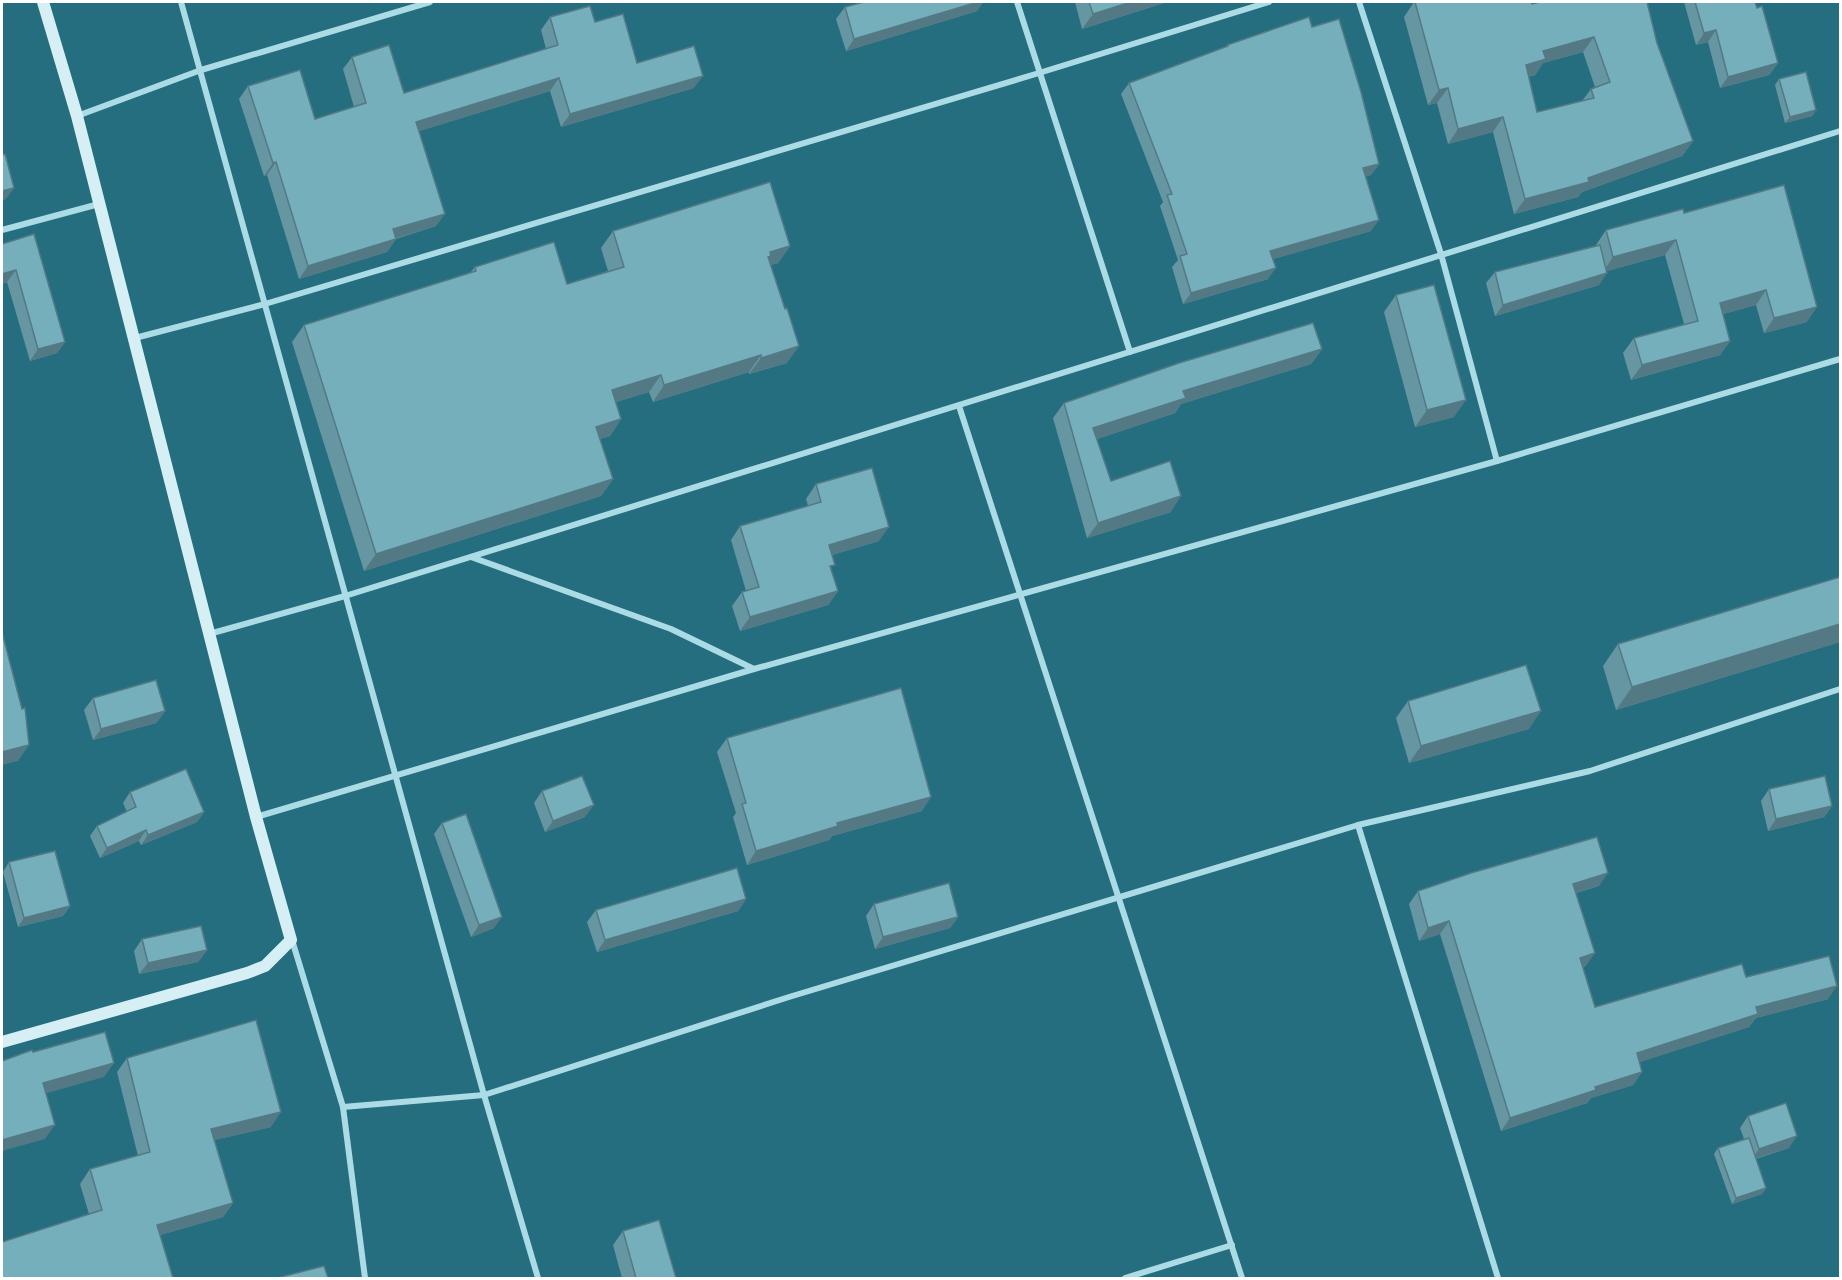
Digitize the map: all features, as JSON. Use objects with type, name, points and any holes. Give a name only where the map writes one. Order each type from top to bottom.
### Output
[{"type":"main road","points":[[2,1042],[248,973],[265,966],[291,939],[256,817],[77,116],[43,2]]},
{"type":"street","points":[[181,2],[484,1095],[538,1278]]},
{"type":"street","points":[[77,116],[201,70],[430,2]]},
{"type":"street","points":[[1017,2],[1130,352]]},
{"type":"street","points":[[135,338],[265,304],[1269,2]]},
{"type":"street","points":[[1359,2],[1441,254],[1497,460]]},
{"type":"street","points":[[209,634],[345,596],[1840,130]]},
{"type":"street","points":[[2,230],[99,204]]},
{"type":"street","points":[[256,817],[754,669],[1497,460],[1840,359]]},
{"type":"street","points":[[958,406],[1242,1278]]},
{"type":"street","points":[[471,557],[671,629],[754,669]]},
{"type":"street","points":[[343,1107],[484,1095],[789,997],[1358,825],[1590,771],[1840,689]]},
{"type":"street","points":[[1358,825],[1498,1278]]},
{"type":"street","points":[[291,939],[343,1107],[365,1278]]},
{"type":"street","points":[[1125,1278],[1232,1245]]},
{"type":"building","points":[[864,2],[978,2],[854,39],[845,7]]},
{"type":"building","points":[[1089,2],[1131,2],[1093,14]]},
{"type":"building","points":[[1415,2],[1531,2],[1532,4],[1540,2],[1647,2],[1657,43],[1693,141],[1588,178],[1589,182],[1525,199],[1503,117],[1458,129],[1448,88],[1439,90]],"holes":[[[1594,37],[1610,82],[1591,89],[1594,98],[1537,112],[1526,65],[1546,59],[1543,51]]]},
{"type":"building","points":[[1695,2],[1755,2],[1757,8],[1762,6],[1778,63],[1728,77],[1716,30],[1704,33]]},
{"type":"building","points":[[590,6],[595,22],[623,14],[637,63],[694,46],[703,76],[570,114],[559,78],[416,122],[445,214],[393,229],[396,239],[308,266],[276,162],[273,163],[248,86],[300,70],[315,119],[366,103],[352,57],[389,45],[404,93],[558,45],[550,17]]},
{"type":"building","points":[[1309,17],[1312,27],[1339,19],[1379,164],[1363,168],[1379,220],[1270,251],[1276,268],[1191,293],[1180,256],[1187,254],[1167,195],[1172,194],[1129,83],[1227,45]]},
{"type":"building","points":[[1806,72],[1816,110],[1790,117],[1779,79]]},
{"type":"building","points":[[5,154],[14,188],[2,191],[2,155]]},
{"type":"building","points":[[770,182],[790,246],[770,252],[771,256],[768,257],[799,346],[761,358],[761,355],[664,385],[661,375],[612,390],[621,419],[596,427],[613,479],[376,554],[304,325],[476,271],[475,267],[554,242],[567,284],[624,267],[613,231]]},
{"type":"building","points":[[1784,185],[1817,307],[1774,318],[1766,290],[1720,303],[1730,341],[1642,365],[1634,338],[1698,321],[1676,240],[1613,257],[1606,230],[1683,209],[1684,213]]},
{"type":"building","points":[[34,234],[65,342],[38,349],[16,270],[2,274],[2,244]]},
{"type":"building","points":[[1600,245],[1607,273],[1503,305],[1495,272]]},
{"type":"building","points":[[1434,285],[1466,400],[1427,410],[1396,295]]},
{"type":"building","points":[[1313,323],[1322,349],[1183,391],[1186,398],[1093,428],[1111,481],[1170,461],[1181,496],[1098,523],[1064,403],[1179,363]]},
{"type":"building","points":[[872,468],[889,527],[829,545],[835,565],[830,566],[838,591],[750,617],[742,592],[759,587],[740,526],[821,502],[816,484]]},
{"type":"building","points":[[1840,577],[1840,624],[1632,687],[1618,644]]},
{"type":"building","points":[[2,636],[22,709],[25,708],[29,745],[2,752]]},
{"type":"building","points":[[1526,665],[1541,711],[1421,746],[1408,701]]},
{"type":"building","points":[[156,680],[165,711],[101,729],[93,698]]},
{"type":"building","points":[[901,688],[931,797],[837,823],[838,826],[756,851],[742,804],[746,803],[727,738]]},
{"type":"building","points":[[186,769],[204,812],[148,835],[146,830],[107,848],[97,826],[136,807],[130,792]]},
{"type":"building","points":[[582,776],[594,805],[553,821],[542,791]]},
{"type":"building","points":[[1825,776],[1832,806],[1776,819],[1769,789]]},
{"type":"building","points":[[466,814],[502,917],[479,925],[442,823]]},
{"type":"building","points":[[1597,837],[1608,873],[1573,884],[1595,953],[1580,958],[1595,1007],[1742,964],[1746,977],[1829,956],[1837,986],[1756,1007],[1758,1014],[1637,1053],[1642,1072],[1595,1087],[1596,1090],[1510,1118],[1449,921],[1428,928],[1418,891],[1471,873]]},
{"type":"building","points":[[55,851],[70,906],[24,918],[9,862]]},
{"type":"building","points":[[737,868],[746,899],[605,940],[596,910]]},
{"type":"building","points":[[949,883],[958,917],[883,937],[874,904]]},
{"type":"building","points":[[201,926],[207,950],[148,963],[142,939]]},
{"type":"building","points":[[256,1020],[281,1112],[211,1129],[233,1203],[157,1225],[173,1278],[2,1278],[2,1242],[102,1210],[90,1169],[150,1152],[127,1058]]},
{"type":"building","points":[[105,1032],[114,1063],[43,1083],[55,1125],[2,1140],[2,1061],[32,1050],[33,1052]]},
{"type":"building","points":[[1786,1103],[1797,1136],[1759,1149],[1748,1116]]},
{"type":"building","points":[[1749,1138],[1766,1188],[1736,1198],[1718,1148]]},
{"type":"building","points":[[659,1220],[676,1278],[636,1278],[623,1231]]},
{"type":"building","points":[[324,1266],[328,1278],[277,1278]]}]
